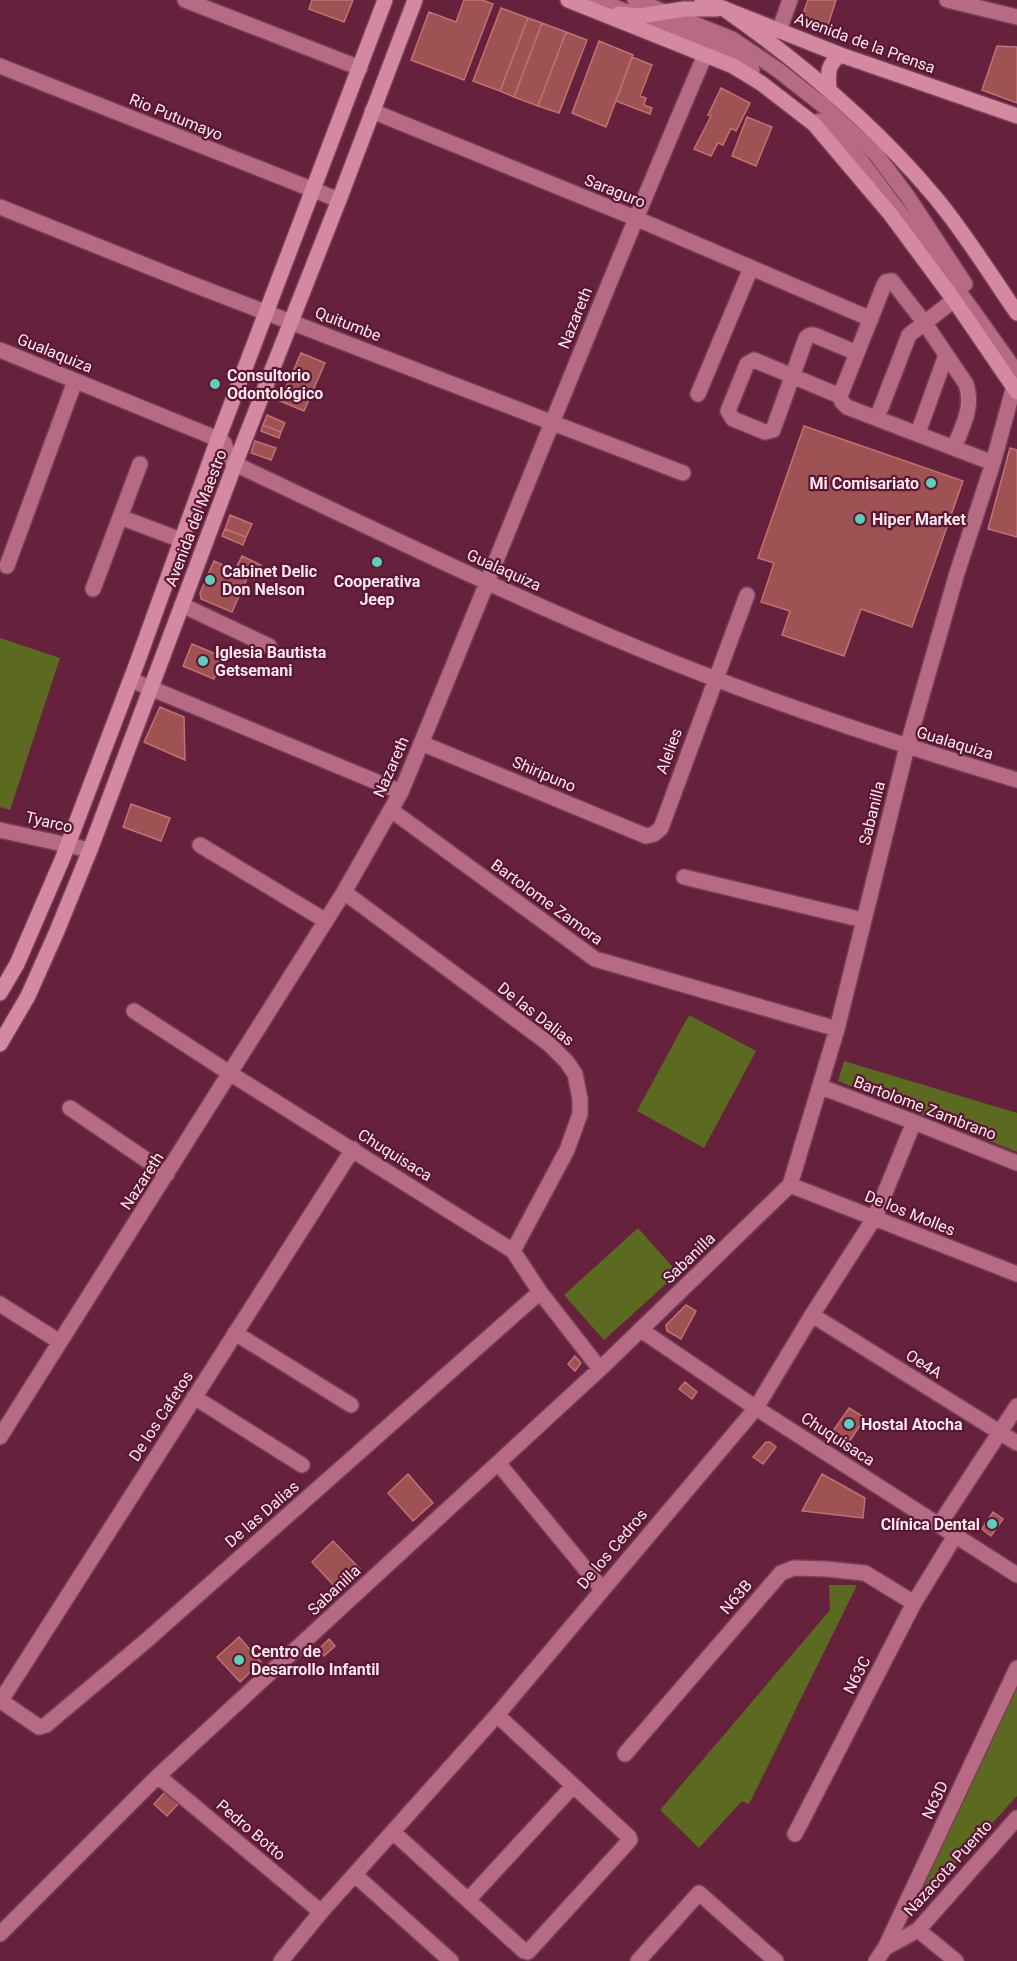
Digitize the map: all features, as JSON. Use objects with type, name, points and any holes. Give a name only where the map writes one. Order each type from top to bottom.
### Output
[{"type":"main road","name":"Avenida del Maestro","points":[[0,993],[17,964],[68,845],[266,311],[385,0]]},
{"type":"main road","name":"Avenida del Maestro","points":[[0,1044],[28,996],[90,850],[235,464],[415,0]]},
{"type":"main road","points":[[568,0],[640,16],[686,5],[723,8],[829,89],[899,156],[961,232],[1017,314]]},
{"type":"main road","name":"Avenida de la Prensa","points":[[702,0],[841,55],[1017,116]]},
{"type":"main road","points":[[599,6],[733,66],[761,83],[814,124],[891,214],[1016,382]]},
{"type":"main road","points":[[829,89],[829,66],[841,55]]},
{"type":"main road","points":[[35,921],[57,931]]},
{"type":"street","points":[[185,0],[360,68]]},
{"type":"street","points":[[635,0],[732,39],[825,107],[876,154],[908,197],[1017,365]]},
{"type":"street","points":[[779,31],[790,0]]},
{"type":"street","points":[[947,0],[1017,17]]},
{"type":"street","points":[[640,16],[723,50],[777,88],[822,124],[862,162],[973,311],[1016,382]]},
{"type":"street","name":"Nazareth","points":[[0,1437],[231,1074],[392,810],[635,218],[705,55]]},
{"type":"street","name":"Rio Putumayo","points":[[0,66],[339,200]]},
{"type":"street","name":"Saraguro","points":[[372,111],[635,218],[871,319]]},
{"type":"street","name":"Quitumbe","points":[[0,207],[192,284],[683,472]]},
{"type":"street","points":[[699,394],[751,268]]},
{"type":"street","points":[[954,448],[969,406],[966,384],[892,280],[886,282],[840,396],[842,402],[847,407],[993,463]]},
{"type":"street","points":[[877,418],[909,335],[954,300]]},
{"type":"street","points":[[840,396],[792,376],[754,360],[747,364],[728,411],[733,419],[765,432],[772,430],[792,376],[806,338],[810,335],[857,353]]},
{"type":"street","name":"Gualaquiza","points":[[1,354],[75,381],[218,439]]},
{"type":"street","points":[[918,433],[946,355]]},
{"type":"street","points":[[7,566],[75,381]]},
{"type":"street","name":"Sabanilla","points":[[0,1934],[159,1776],[600,1369],[790,1185],[837,1029],[907,747],[957,573],[993,463],[1016,382]]},
{"type":"street","points":[[218,439],[224,443],[230,459],[235,464]]},
{"type":"street","name":"Gualaquiza","points":[[235,464],[487,583],[632,646],[715,679],[907,747],[1017,780]]},
{"type":"street","points":[[93,589],[140,465]]},
{"type":"street","points":[[120,517],[181,540]]},
{"type":"street","name":"Alelies","points":[[654,834],[661,828],[747,595]]},
{"type":"street","points":[[182,605],[269,646]]},
{"type":"street","points":[[131,680],[401,792]]},
{"type":"street","name":"Shiripuno","points":[[421,742],[646,836],[654,834]]},
{"type":"street","name":"Bartolome Zamora","points":[[392,810],[595,960],[837,1029]]},
{"type":"street","name":"Tyarco","points":[[0,830],[90,850]]},
{"type":"street","points":[[201,845],[326,921]]},
{"type":"street","points":[[684,877],[863,920]]},
{"type":"street","name":"De las Dalias","points":[[344,892],[549,1044],[567,1062],[575,1074],[580,1110],[576,1128],[567,1150],[513,1251]]},
{"type":"street","name":"Chuquisaca","points":[[134,1011],[513,1251],[540,1292],[600,1369]]},
{"type":"street","name":"Bartolome Zambrano","points":[[821,1087],[1017,1163]]},
{"type":"street","points":[[70,1108],[167,1174]]},
{"type":"street","name":"De los Cedros","points":[[282,1961],[321,1912],[497,1714],[756,1407],[875,1217],[914,1122]]},
{"type":"street","name":"De los Cafetos","points":[[0,1701],[353,1149]]},
{"type":"street","name":"De los Molles","points":[[790,1185],[1017,1274]]},
{"type":"street","name":"De las Dalias","points":[[0,1701],[33,1724],[39,1727],[46,1725],[147,1640],[540,1292]]},
{"type":"street","points":[[0,1304],[60,1342]]},
{"type":"street","name":"Oe4A","points":[[812,1315],[1017,1443]]},
{"type":"street","name":"Chuquisaca","points":[[641,1330],[1017,1575]]},
{"type":"street","points":[[235,1333],[351,1405]]},
{"type":"street","points":[[194,1397],[302,1465]]},
{"type":"street","points":[[939,1525],[1017,1406]]},
{"type":"street","points":[[498,1463],[602,1589]]},
{"type":"street","name":"N63C","points":[[795,1834],[914,1603],[955,1536]]},
{"type":"street","name":"N63B","points":[[625,1754],[781,1573],[794,1568],[865,1573],[914,1603]]},
{"type":"street","name":"N63D","points":[[885,1948],[1017,1668]]},
{"type":"street","points":[[393,1832],[524,1951],[528,1952],[630,1840],[629,1836],[497,1714]]},
{"type":"street","name":"Pedro Botto","points":[[159,1776],[321,1912]]},
{"type":"street","points":[[468,1900],[573,1786]]},
{"type":"street","name":"Nazacota Puento","points":[[876,1961],[885,1948],[918,1930],[1017,1818]]},
{"type":"street","points":[[355,1875],[452,1961]]},
{"type":"street","points":[[638,1961],[699,1893],[776,1961]]},
{"type":"street","points":[[918,1930],[956,1961]]},
{"type":"green space","points":[[0,638],[60,658],[10,810],[0,807]]},
{"type":"green space","points":[[689,1015],[756,1051],[704,1148],[637,1111]]},
{"type":"green space","points":[[844,1061],[1017,1113],[1017,1152],[838,1081]]},
{"type":"green space","points":[[638,1228],[678,1273],[604,1340],[564,1295]]},
{"type":"green space","points":[[829,1585],[857,1585],[749,1804],[742,1801],[699,1848],[660,1810],[830,1610]]},
{"type":"green space","points":[[1017,1687],[1017,1796],[897,1928]]},
{"type":"building","points":[[312,0],[353,0],[344,22],[309,9]]},
{"type":"building","points":[[464,0],[482,0],[493,4],[464,80],[411,60],[429,12],[456,22]]},
{"type":"building","points":[[808,0],[836,0],[826,31],[800,22]]},
{"type":"building","points":[[501,8],[528,18],[500,91],[473,81]]},
{"type":"building","points":[[528,18],[542,23],[514,97],[500,91]]},
{"type":"building","points":[[542,23],[566,32],[538,106],[514,97]]},
{"type":"building","points":[[566,32],[587,40],[559,113],[538,106]]},
{"type":"building","points":[[599,41],[633,55],[606,127],[572,113]]},
{"type":"building","points":[[997,46],[1017,47],[1017,103],[982,90]]},
{"type":"building","points":[[632,57],[652,65],[640,96],[646,98],[644,105],[652,108],[650,114],[616,101]]},
{"type":"building","points":[[721,88],[750,103],[736,131],[731,128],[723,145],[718,143],[711,156],[694,149],[711,116],[708,115]]},
{"type":"building","points":[[747,117],[772,127],[756,166],[732,156]]},
{"type":"building","points":[[301,353],[325,363],[304,411],[280,401]]},
{"type":"building","points":[[267,415],[285,423],[281,432],[263,425]]},
{"type":"building","points":[[263,425],[281,432],[279,438],[261,431]]},
{"type":"building","name":"Hiper Market","points":[[804,426],[963,481],[912,627],[861,609],[844,656],[782,635],[790,611],[761,602],[774,563],[758,558]]},
{"type":"building","points":[[255,441],[276,448],[271,460],[251,453]]},
{"type":"building","points":[[1010,448],[1017,450],[1017,537],[988,529]]},
{"type":"building","points":[[230,515],[252,524],[246,537],[225,529]]},
{"type":"building","points":[[225,529],[246,537],[243,545],[222,536]]},
{"type":"building","points":[[242,556],[261,565],[254,579],[235,570]]},
{"type":"building","points":[[214,561],[248,576],[232,612],[201,599],[200,593]]},
{"type":"building","name":"Iglesia Bautista Getsemani","points":[[192,644],[223,657],[214,679],[183,666]]},
{"type":"building","points":[[160,707],[184,717],[185,760],[144,742]]},
{"type":"building","points":[[131,804],[170,818],[161,841],[123,827]]},
{"type":"building","points":[[686,1305],[696,1311],[681,1339],[667,1331],[666,1325]]},
{"type":"building","points":[[575,1356],[581,1363],[575,1371],[568,1364]]},
{"type":"building","points":[[685,1382],[697,1392],[692,1399],[679,1389]]},
{"type":"building","name":"Hostal Atocha","points":[[849,1408],[865,1418],[849,1442],[833,1431]]},
{"type":"building","points":[[766,1442],[776,1447],[763,1464],[753,1457]]},
{"type":"building","points":[[408,1474],[433,1503],[413,1521],[388,1493]]},
{"type":"building","points":[[822,1474],[865,1498],[863,1518],[802,1511]]},
{"type":"building","name":"Clínica Dental","points":[[993,1512],[1003,1519],[991,1536],[982,1529]]},
{"type":"building","points":[[333,1541],[360,1569],[338,1590],[312,1562]]},
{"type":"building","name":"Centro de Desarrollo Infantil","points":[[239,1637],[261,1662],[240,1682],[217,1657]]},
{"type":"building","points":[[329,1639],[335,1646],[324,1656],[318,1650]]},
{"type":"building","points":[[165,1792],[178,1804],[167,1816],[154,1804]]},
{"type":"place","name":"Consultorio Odontológico","points":[[215,384]]},
{"type":"place","name":"Mi Comisariato","points":[[931,483]]},
{"type":"place","name":"Hiper Market","points":[[860,519]]},
{"type":"place","name":"Cooperativa Jeep","points":[[377,562]]},
{"type":"place","name":"Cabinet Delic Don Nelson","points":[[210,580]]},
{"type":"place","name":"Iglesia Bautista Getsemani","points":[[203,661]]},
{"type":"place","name":"Hostal Atocha","points":[[849,1424]]},
{"type":"place","name":"Clínica Dental","points":[[992,1524]]},
{"type":"place","name":"Centro de Desarrollo Infantil","points":[[239,1660]]}]
